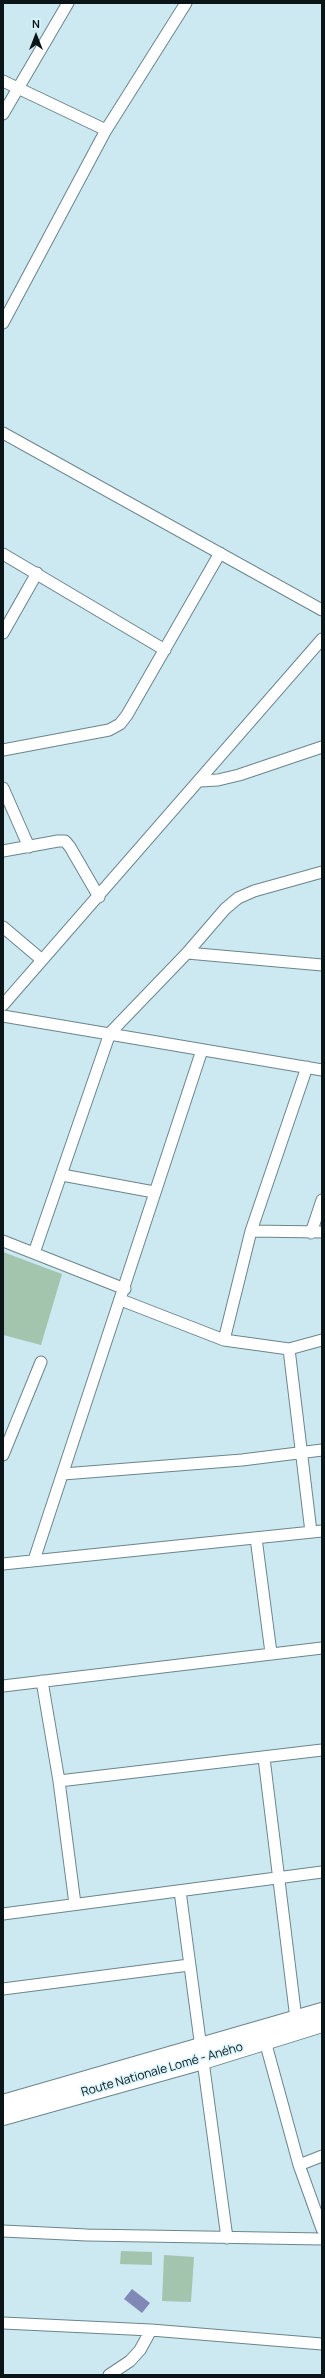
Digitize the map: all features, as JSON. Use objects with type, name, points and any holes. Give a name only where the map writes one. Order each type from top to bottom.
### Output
[{"type":"highway","name":"Route Nationale Lomé - Aného","points":[[3,2118],[202,2054],[296,2019],[322,2011]]},
{"type":"highway","name":"Route Nationale Lomé - Aného","points":[[3,2103],[202,2054],[266,2041],[322,2024]]},
{"type":"street","points":[[3,114],[68,3]]},
{"type":"street","points":[[3,323],[106,130],[186,3]]},
{"type":"street","points":[[3,81],[106,130]]},
{"type":"street","points":[[3,433],[322,610]]},
{"type":"street","points":[[3,750],[109,730],[120,724],[127,716],[220,553]]},
{"type":"street","points":[[3,554],[165,650]]},
{"type":"street","points":[[3,633],[37,573]]},
{"type":"street","points":[[3,1005],[99,897],[322,639]]},
{"type":"street","points":[[200,781],[218,780],[239,775],[322,747]]},
{"type":"street","points":[[3,788],[29,847]]},
{"type":"street","points":[[3,852],[58,841],[65,841],[99,897]]},
{"type":"street","points":[[34,1252],[62,1175],[110,1033],[187,953],[225,909],[238,898],[322,872]]},
{"type":"street","points":[[3,927],[42,960]]},
{"type":"street","points":[[187,953],[322,965]]},
{"type":"street","points":[[3,1016],[322,1070]]},
{"type":"street","points":[[34,1560],[87,1396],[125,1289],[154,1192],[202,1050]]},
{"type":"street","points":[[224,1340],[251,1231],[307,1067]]},
{"type":"street","points":[[62,1175],[154,1192]]},
{"type":"street","points":[[251,1231],[317,1233],[322,1200]]},
{"type":"street","points":[[3,1241],[125,1289]]},
{"type":"street","points":[[121,1300],[224,1340],[289,1349],[322,1340]]},
{"type":"street","points":[[3,1564],[316,1531],[302,1452],[289,1349]]},
{"type":"street","points":[[3,1456],[40,1362]]},
{"type":"street","points":[[63,1474],[322,1450]]},
{"type":"street","points":[[256,1538],[272,1654]]},
{"type":"street","points":[[3,1686],[322,1648]]},
{"type":"street","points":[[42,1681],[59,1781],[75,1904]]},
{"type":"street","points":[[59,1781],[322,1750]]},
{"type":"street","points":[[264,1758],[280,1878],[296,2019]]},
{"type":"street","points":[[3,1914],[322,1872]]},
{"type":"street","points":[[180,1891],[227,2238]]},
{"type":"street","points":[[3,1989],[189,1965]]},
{"type":"street","points":[[266,2041],[299,2165],[322,2229]]},
{"type":"street","points":[[299,2165],[322,2156]]},
{"type":"street","points":[[3,2231],[227,2238],[322,2239]]},
{"type":"street","points":[[3,2323],[151,2330],[322,2344]]},
{"type":"street","points":[[109,2375],[130,2361],[140,2350],[151,2330]]},
{"type":"green space","points":[[3,1252],[62,1274],[41,1345],[3,1335]]},
{"type":"green space","points":[[121,2251],[152,2252],[152,2265],[120,2264]]},
{"type":"green space","points":[[164,2255],[194,2257],[191,2302],[162,2301]]},
{"type":"water","points":[[132,2289],[150,2303],[142,2313],[124,2299]]}]
